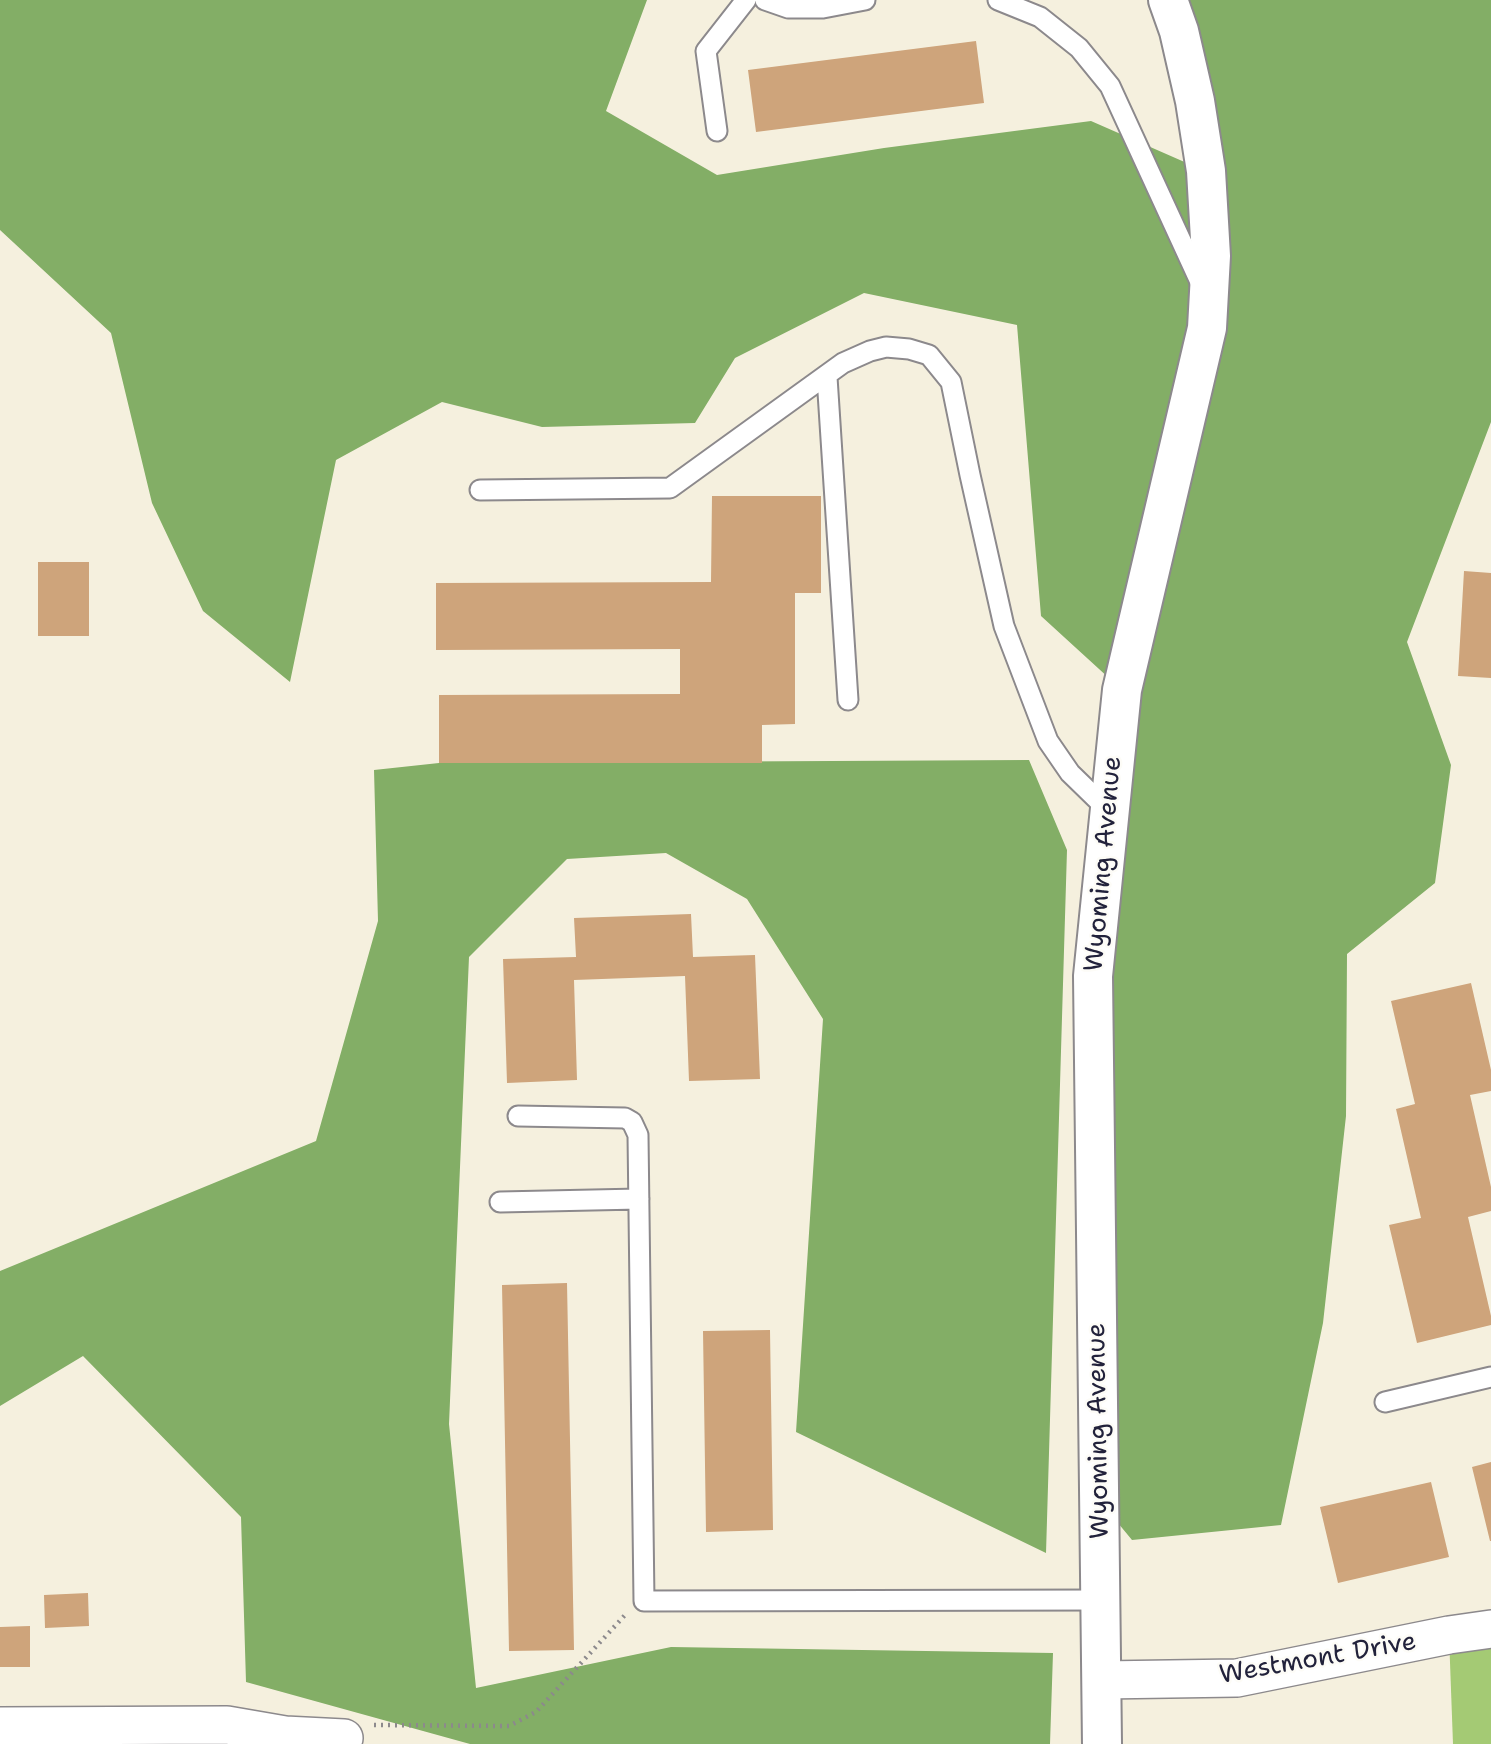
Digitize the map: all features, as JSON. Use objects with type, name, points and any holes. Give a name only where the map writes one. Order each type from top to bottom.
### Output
[{"type":"street","name":"Wyoming Avenue","points":[[1102,1744],[1093,976],[1122,690],[1208,328],[1211,257],[1206,171],[1195,101],[1179,31],[1168,0]]},
{"type":"street","name":"Westmont Drive","points":[[1102,1680],[1237,1678],[1491,1629]]},
{"type":"street","points":[[0,1726],[227,1725],[285,1740],[344,1738]]},
{"type":"lane","points":[[717,131],[706,51],[746,0]]},
{"type":"lane","points":[[765,0],[788,8],[823,8],[865,0]]},
{"type":"lane","points":[[998,0],[1040,17],[1079,48],[1110,86],[1209,300]]},
{"type":"lane","points":[[480,490],[670,488],[844,363],[886,347],[909,349],[929,355],[951,382],[1004,626],[1048,741],[1070,773],[1108,810]]},
{"type":"lane","points":[[827,377],[848,700]]},
{"type":"lane","points":[[517,1116],[629,1119],[638,1135],[644,1601],[1101,1600]]},
{"type":"lane","points":[[500,1202],[639,1199]]},
{"type":"lane","points":[[1385,1402],[1491,1377]]},
{"type":"path","points":[[344,1738],[374,1725],[509,1726],[536,1712],[620,1619],[644,1601]]},
{"type":"green space","points":[[0,0],[647,0],[606,111],[717,175],[884,148],[1091,121],[1205,171],[1168,0],[1491,0],[1491,422],[1407,642],[1451,765],[1435,883],[1347,954],[1346,1116],[1323,1323],[1281,1525],[1132,1540],[1099,1500],[1093,976],[1122,690],[1041,616],[1017,325],[864,293],[735,358],[695,423],[542,427],[442,402],[336,460],[290,682],[203,611],[152,503],[111,333],[0,230]]},
{"type":"green space","points":[[1029,760],[1067,850],[1046,1553],[796,1432],[823,1019],[747,899],[666,853],[567,859],[469,957],[449,1424],[476,1688],[671,1647],[1053,1653],[1050,1744],[470,1744],[246,1682],[241,1517],[83,1356],[0,1406],[0,1271],[316,1141],[378,921],[374,770],[439,763]]},
{"type":"green space","points":[[1491,1629],[1491,1744],[1453,1744],[1449,1635]]},
{"type":"building","points":[[976,41],[984,103],[756,132],[748,70]]},
{"type":"building","points":[[712,496],[821,496],[821,593],[795,593],[795,724],[762,725],[762,763],[439,763],[439,695],[680,694],[680,649],[436,650],[436,583],[711,582]]},
{"type":"building","points":[[38,562],[89,562],[89,636],[38,636]]},
{"type":"building","points":[[1464,571],[1491,573],[1491,678],[1458,676]]},
{"type":"building","points":[[691,914],[693,957],[755,955],[760,1079],[689,1081],[685,976],[574,980],[577,1080],[507,1083],[503,959],[576,957],[574,918]]},
{"type":"building","points":[[1471,983],[1491,1070],[1491,1091],[1470,1095],[1491,1187],[1491,1211],[1468,1217],[1491,1325],[1417,1343],[1389,1225],[1421,1218],[1396,1109],[1415,1104],[1391,1001]]},
{"type":"building","points":[[567,1283],[574,1650],[509,1651],[502,1285]]},
{"type":"building","points":[[770,1330],[773,1530],[706,1532],[703,1331]]},
{"type":"building","points":[[1491,1462],[1491,1541],[1490,1541],[1472,1467]]},
{"type":"building","points":[[1431,1482],[1449,1557],[1338,1583],[1320,1507]]},
{"type":"building","points":[[88,1593],[89,1626],[45,1628],[44,1595]]},
{"type":"building","points":[[30,1626],[30,1667],[0,1667],[0,1627]]}]
